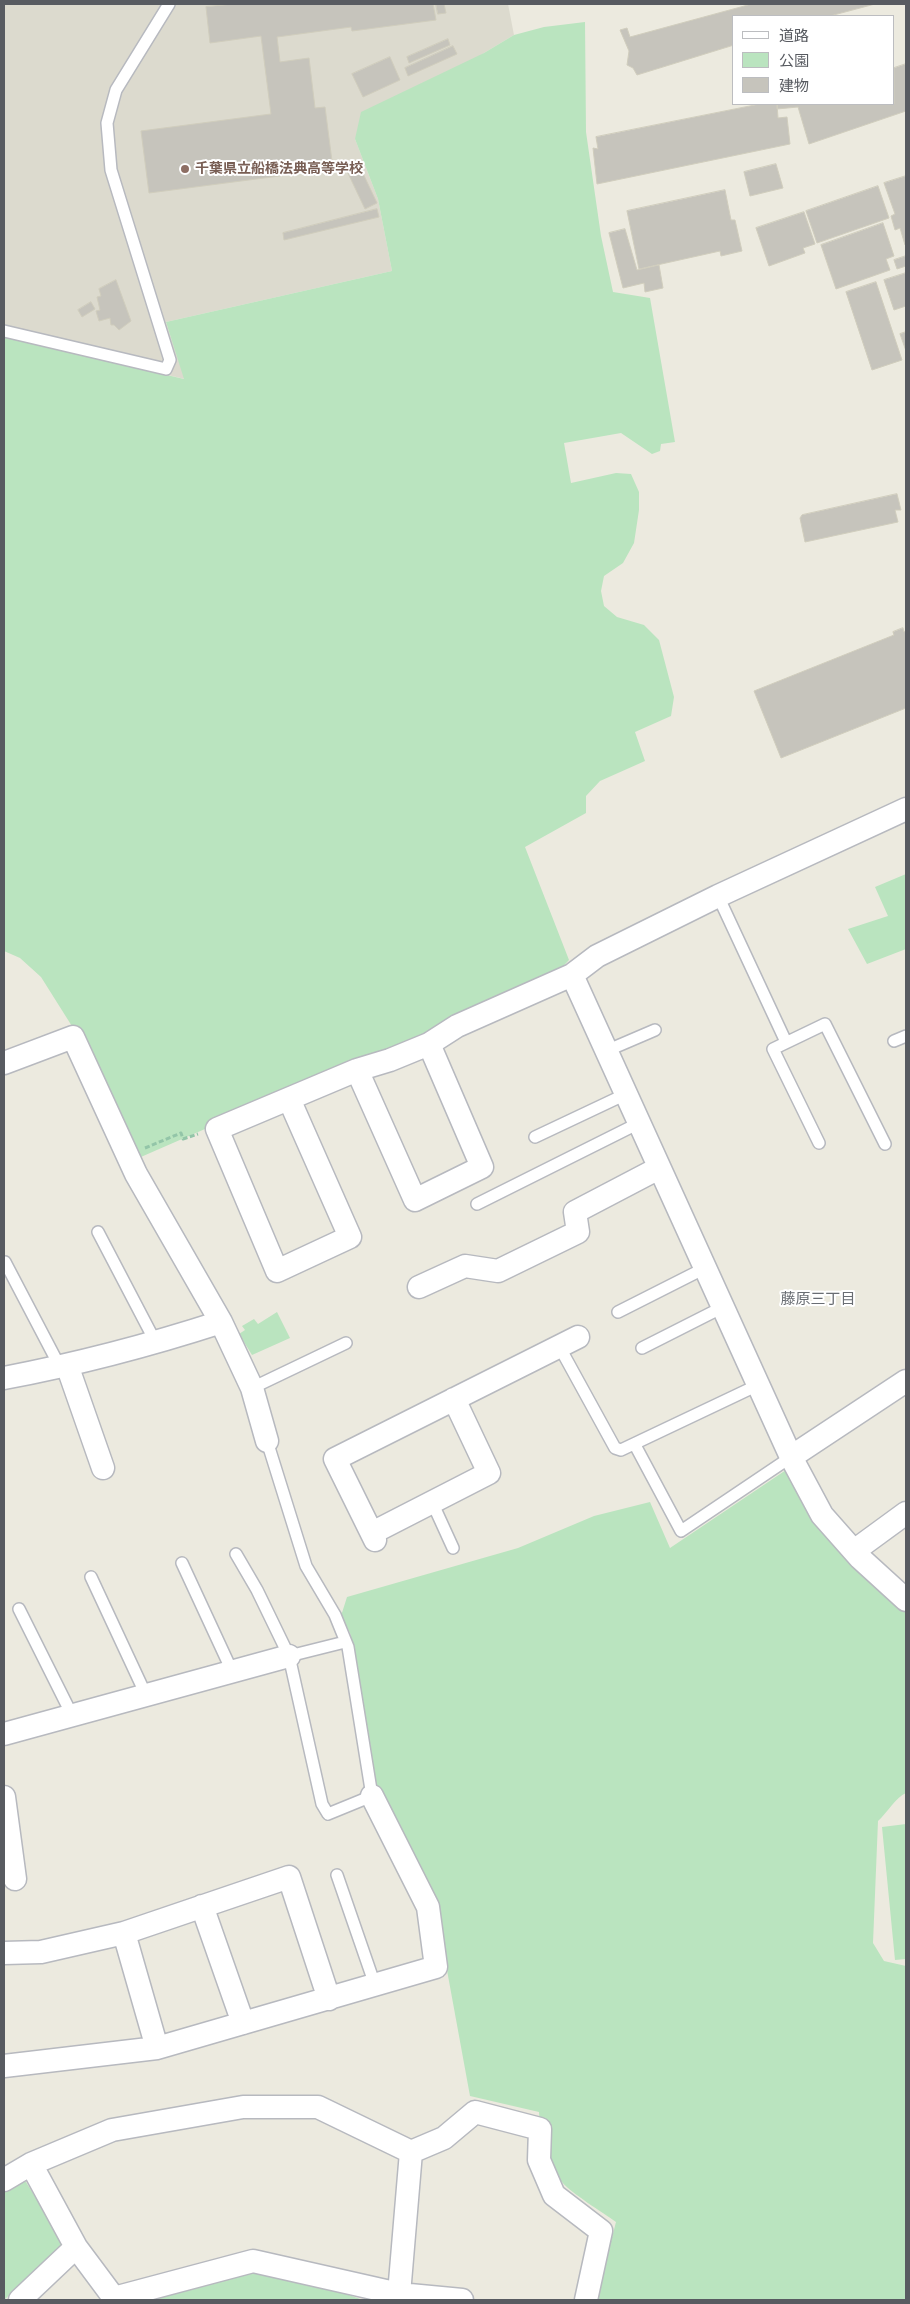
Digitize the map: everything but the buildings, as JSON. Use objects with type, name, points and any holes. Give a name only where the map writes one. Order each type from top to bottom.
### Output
[{"type":"street","points":[[289,1099],[350,1237],[277,1271],[218,1128],[357,1070],[390,1060],[429,1044],[457,1026],[572,975],[597,956],[718,896],[906,809]]},
{"type":"street","points":[[572,975],[790,1457],[822,1515],[854,1552],[906,1600]]},
{"type":"street","points":[[4,1063],[73,1037],[136,1174],[221,1322],[252,1388],[267,1441]]},
{"type":"street","points":[[357,1070],[415,1200],[482,1167],[429,1044]]},
{"type":"street","points":[[418,1288],[465,1266],[498,1271],[578,1232],[575,1212],[659,1168]]},
{"type":"street","points":[[4,1378],[64,1366],[156,1343],[221,1322]]},
{"type":"street","points":[[454,1399],[490,1473],[432,1502],[374,1536],[335,1459],[454,1399],[568,1342]]},
{"type":"street","points":[[64,1366],[103,1468]]},
{"type":"street","points":[[790,1457],[906,1381]]},
{"type":"street","points":[[854,1552],[906,1512]]},
{"type":"street","points":[[4,1734],[289,1656]]},
{"type":"street","points":[[4,2066],[157,2048],[436,1967],[428,1907],[372,1796]]},
{"type":"street","points":[[4,1797],[15,1879]]},
{"type":"street","points":[[4,1953],[41,1952],[124,1933],[289,1877],[329,1999]]},
{"type":"street","points":[[202,1906],[243,2023]]},
{"type":"street","points":[[124,1933],[157,2048]]},
{"type":"street","points":[[4,2180],[31,2164],[112,2130],[243,2107],[318,2107],[411,2152],[444,2138],[475,2112],[540,2129],[539,2160],[554,2195],[601,2231],[586,2300]]},
{"type":"street","points":[[399,2294],[411,2152]]},
{"type":"street","points":[[31,2164],[76,2247],[113,2299],[253,2261],[399,2294],[462,2300]]},
{"type":"street","points":[[20,2300],[76,2247]]},
{"type":"lane","points":[[4,331],[166,369],[170,360],[111,170],[107,123],[116,90],[169,4]]},
{"type":"lane","points":[[718,896],[786,1042]]},
{"type":"lane","points":[[819,1143],[773,1049],[825,1024],[885,1144]]},
{"type":"lane","points":[[606,1051],[655,1030]]},
{"type":"lane","points":[[894,1041],[906,1036]]},
{"type":"lane","points":[[535,1137],[626,1094]]},
{"type":"lane","points":[[477,1204],[639,1123]]},
{"type":"lane","points":[[98,1232],[156,1343]]},
{"type":"lane","points":[[5,1262],[64,1366]]},
{"type":"lane","points":[[618,1312],[705,1268]]},
{"type":"lane","points":[[642,1348],[723,1308]]},
{"type":"lane","points":[[568,1342],[615,1448],[621,1450],[758,1385]]},
{"type":"lane","points":[[252,1388],[346,1343]]},
{"type":"lane","points":[[236,1554],[258,1590],[289,1656],[322,1804],[328,1814],[372,1796],[346,1642],[335,1615],[306,1566],[267,1441]]},
{"type":"lane","points":[[635,1445],[682,1531],[790,1457]]},
{"type":"lane","points":[[432,1502],[453,1548]]},
{"type":"lane","points":[[182,1563],[232,1671]]},
{"type":"lane","points":[[91,1578],[146,1695]]},
{"type":"lane","points":[[19,1609],[72,1715]]},
{"type":"lane","points":[[289,1656],[346,1642]]},
{"type":"lane","points":[[337,1875],[375,1985]]},
{"type":"path","points":[[127,1155],[181,1133],[183,1139],[218,1128]]},
{"type":"shaded area","name":"千葉県立船橋法典高等学校","points":[[4,4],[508,4],[514,35],[355,139],[378,199],[392,271],[166,322],[185,379],[4,337]]},
{"type":"green space","points":[[585,22],[586,132],[601,236],[613,292],[650,298],[675,442],[661,444],[660,451],[652,454],[621,433],[564,443],[571,483],[616,473],[631,474],[639,492],[639,510],[634,543],[623,563],[604,576],[601,591],[604,606],[617,617],[644,625],[659,640],[674,697],[671,716],[635,732],[645,761],[600,781],[586,796],[586,813],[525,847],[569,960],[553,977],[134,1160],[75,1031],[41,977],[20,958],[4,951],[4,337],[184,379],[166,322],[392,271],[378,199],[355,139],[361,112],[484,53],[514,35],[544,27]]},
{"type":"green space","points":[[906,874],[906,949],[867,964],[848,929],[888,916],[875,887]]},
{"type":"green space","points":[[277,1312],[290,1338],[252,1355],[239,1334],[245,1330],[242,1326],[254,1319],[258,1324]]},
{"type":"green space","points":[[789,1468],[906,1606],[906,1793],[878,1821],[873,1943],[884,1961],[906,1966],[906,2300],[596,2300],[616,2222],[572,2191],[556,2175],[545,2149],[539,2112],[470,2096],[440,1932],[375,1797],[371,1749],[357,1664],[350,1633],[341,1616],[347,1597],[518,1548],[594,1516],[650,1502],[670,1548]]},
{"type":"green space","points":[[906,1824],[906,1959],[895,1960],[882,1827]]},
{"type":"green space","points":[[18,2181],[26,2182],[62,2240],[61,2247],[4,2300],[4,2190]]},
{"type":"green space","points":[[253,2261],[363,2300],[137,2300]]},
{"type":"place","name":"千葉県立船橋法典高等学校","points":[[185,169]]},
{"type":"district","name":"藤原三丁目","points":[[818,1300]]}]
